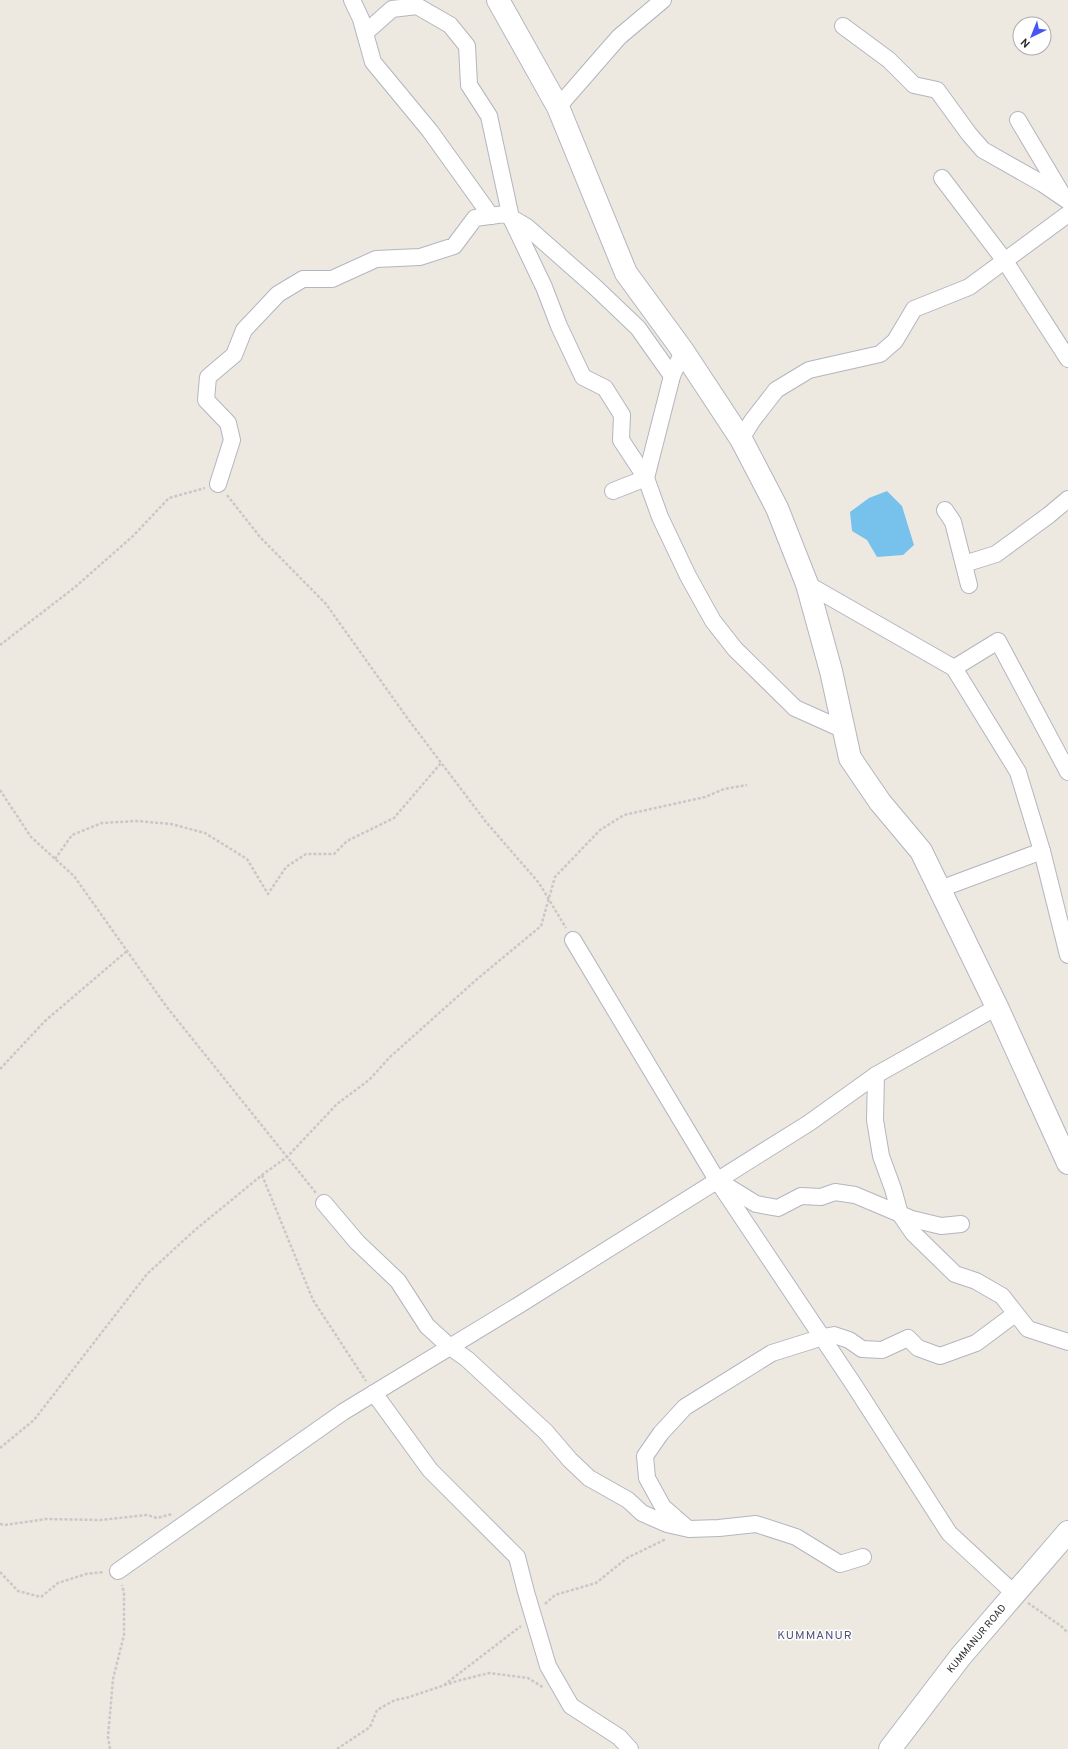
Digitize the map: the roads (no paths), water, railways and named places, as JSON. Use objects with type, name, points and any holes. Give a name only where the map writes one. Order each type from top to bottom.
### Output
[{"type":"street","points":[[352,0],[361,19],[373,62],[430,131],[491,216]]},
{"type":"street","points":[[498,0],[558,107],[626,273],[683,351],[741,439],[777,508],[807,584],[850,758],[880,802],[921,850],[1068,1163]]},
{"type":"street","points":[[558,107],[619,37],[663,0]]},
{"type":"street","points":[[365,33],[392,10],[418,6],[450,25],[467,46],[469,85],[489,116],[511,218],[544,287],[559,326],[583,377],[605,388],[622,415],[621,440],[646,478],[660,517],[688,576],[713,621],[735,649],[795,708],[844,730]]},
{"type":"street","points":[[843,26],[889,60],[914,85],[937,90],[984,150],[1043,184],[1067,205]]},
{"type":"street","points":[[1018,120],[1067,205]]},
{"type":"street","points":[[942,178],[1005,261],[1068,359]]},
{"type":"street","points":[[741,439],[752,421],[776,390],[809,370],[880,354],[895,341],[914,309],[969,288],[1005,261],[1067,205]]},
{"type":"street","points":[[218,484],[232,440],[228,422],[206,400],[208,377],[234,355],[244,330],[278,294],[303,279],[332,279],[376,259],[420,256],[454,246],[475,218],[505,214],[527,227],[638,328],[672,376]]},
{"type":"street","points":[[646,478],[672,376],[683,351]]},
{"type":"street","points":[[613,491],[646,478]]},
{"type":"street","points":[[964,564],[996,554],[1068,499]]},
{"type":"street","points":[[945,510],[953,522],[969,585]]},
{"type":"street","points":[[807,584],[954,668],[1018,772],[1042,851],[1068,955]]},
{"type":"street","points":[[954,668],[998,641],[1068,772]]},
{"type":"street","points":[[940,889],[1042,851]]},
{"type":"street","points":[[574,940],[717,1180],[823,1337],[949,1533],[1015,1594]]},
{"type":"street","points":[[118,1571],[343,1412],[519,1306],[809,1123],[876,1075],[996,1007]]},
{"type":"street","points":[[876,1075],[875,1120],[881,1156],[894,1189],[900,1214],[913,1233],[955,1274],[976,1281],[1002,1296],[1028,1329],[1068,1342]]},
{"type":"street","points":[[717,1180],[756,1204],[778,1208],[801,1196],[821,1197],[835,1192],[855,1195],[900,1214],[941,1226],[961,1224]]},
{"type":"street","points":[[324,1203],[357,1242],[398,1281],[427,1326],[450,1347],[467,1359],[546,1432],[570,1460],[589,1478],[628,1500],[642,1513],[667,1524],[689,1529],[719,1528],[756,1524],[796,1538],[840,1564],[863,1557]]},
{"type":"street","points":[[689,1529],[663,1507],[647,1478],[645,1456],[661,1433],[685,1407],[772,1353],[823,1337],[834,1335],[849,1340],[862,1349],[882,1350],[908,1338],[918,1348],[940,1356],[976,1343],[1015,1314]]},
{"type":"street","points":[[374,1393],[430,1470],[517,1557],[548,1666],[571,1706],[619,1737],[630,1749]]},
{"type":"street","name":"KUMMANUR ROAD","points":[[890,1749],[961,1656],[1068,1532]]},
{"type":"water","points":[[887,491],[902,506],[914,545],[903,555],[877,557],[867,540],[852,531],[850,512],[869,498]]},
{"type":"district","name":"KUMMANUR","points":[[815,1636]]}]
